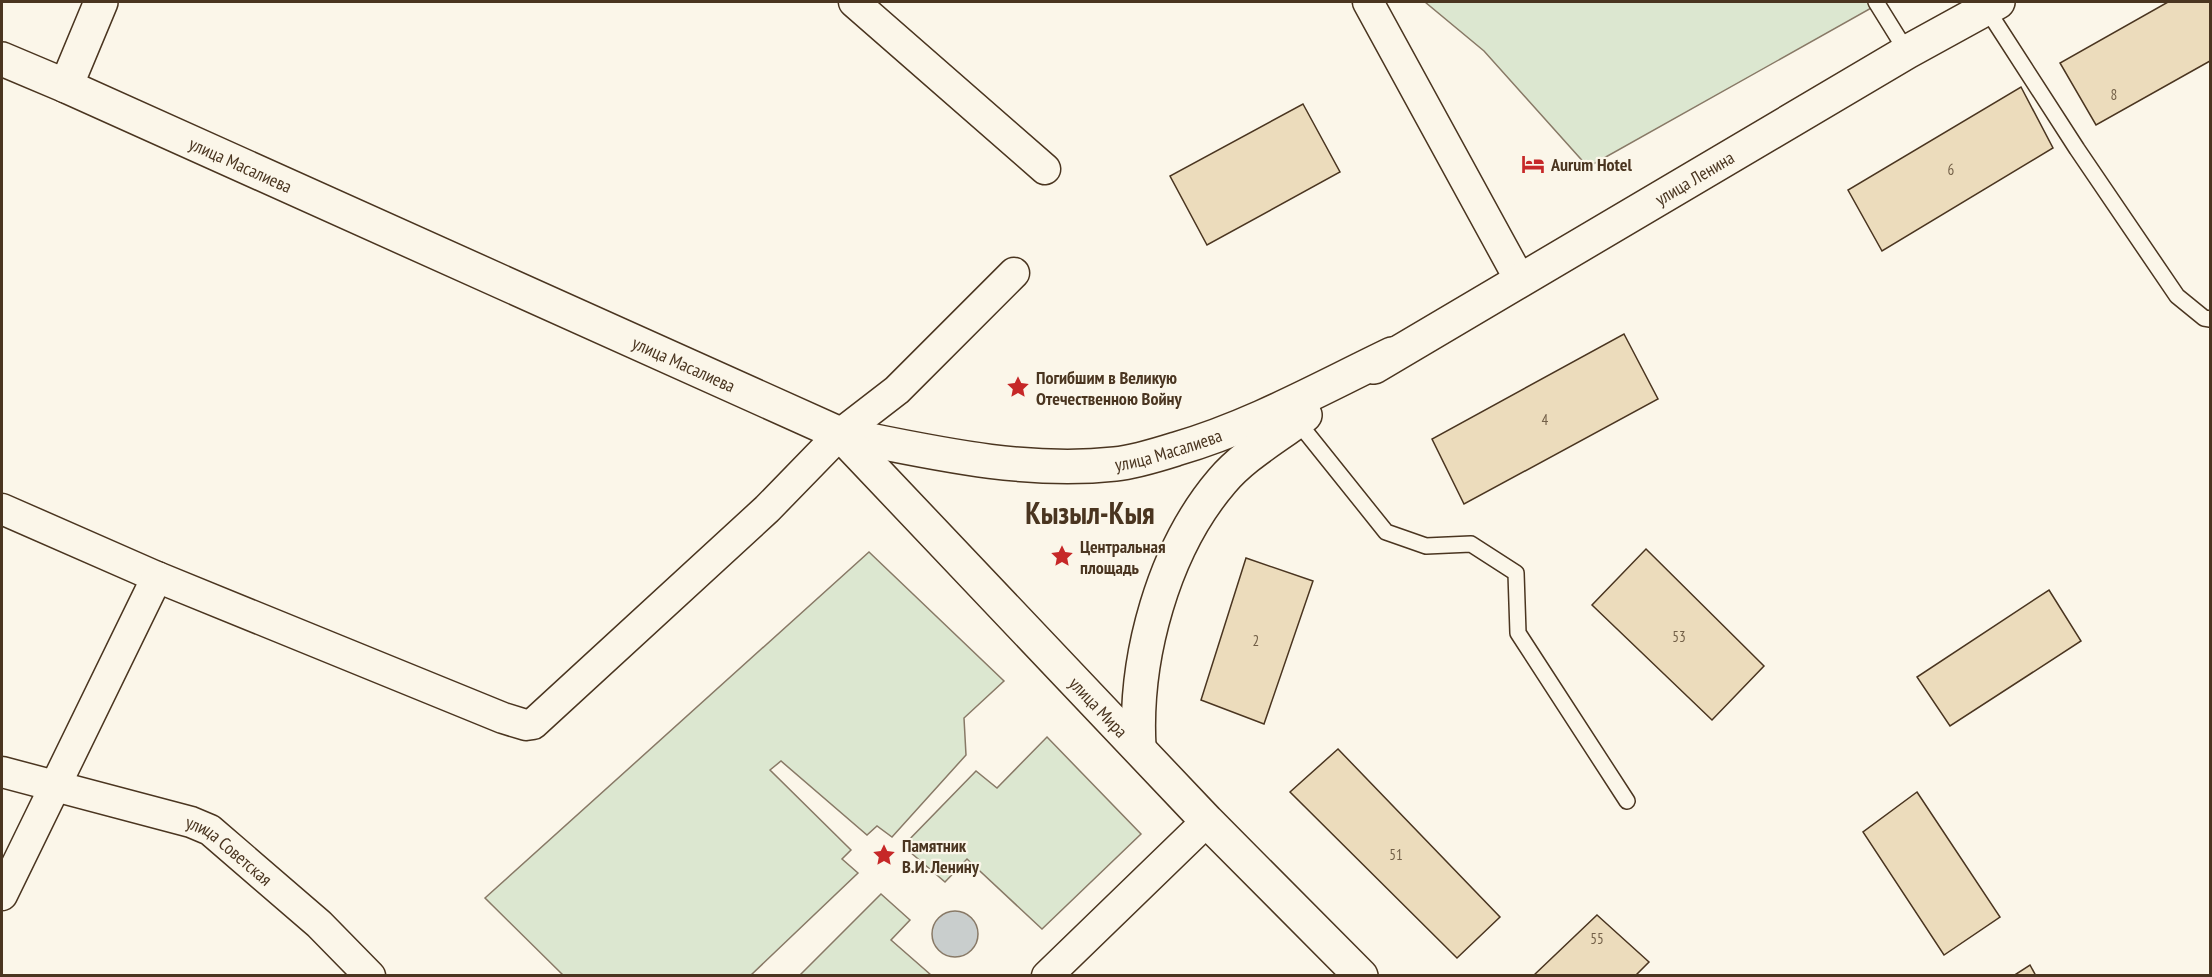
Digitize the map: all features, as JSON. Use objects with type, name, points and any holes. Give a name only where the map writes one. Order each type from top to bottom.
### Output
[{"type":"main road","points":[[66,86],[101,2]]},
{"type":"main road","name":"улица Ленина","points":[[1392,354],[1907,52],[1992,5]]},
{"type":"main road","name":"улица Масалиева","points":[[2,59],[840,434],[925,451],[1017,464],[1062,466],[1115,464],[1204,441],[1252,422],[1392,354]]},
{"type":"main road","points":[[1139,747],[1138,693],[1159,600],[1175,556],[1195,518],[1222,480],[1257,448],[1392,354]]},
{"type":"main road","name":"улица Мира","points":[[840,434],[1207,821],[1361,975]]},
{"type":"street","points":[[854,2],[1045,169]]},
{"type":"street","points":[[1368,2],[1520,280]]},
{"type":"street","points":[[2,509],[157,577],[503,718],[526,725],[533,724],[766,509],[840,434],[897,390],[1014,273]]},
{"type":"street","points":[[2,895],[157,577]]},
{"type":"street","name":"улица Советская","points":[[2,772],[190,822],[210,831],[319,924],[370,975]]},
{"type":"street","points":[[1047,975],[1207,821]]},
{"type":"lane","points":[[1876,2],[1907,52]]},
{"type":"lane","points":[[1992,5],[2077,149],[2177,296],[2204,318],[2211,319]]},
{"type":"lane","points":[[1297,421],[1386,532],[1426,546],[1471,544],[1516,573],[1518,633],[1627,801]]},
{"type":"green space","points":[[1425,2],[1882,2],[1588,167],[1484,51]]},
{"type":"green space","points":[[869,552],[1004,681],[964,718],[966,755],[892,837],[877,826],[867,835],[781,761],[770,770],[851,850],[842,859],[858,873],[751,975],[563,975],[485,898]]},
{"type":"green space","points":[[1047,737],[1141,834],[1042,929],[967,859],[945,882],[903,846],[976,771],[997,788]]},
{"type":"green space","points":[[881,894],[910,920],[891,940],[931,975],[800,975]]},
{"type":"shaded area","points":[[955,911],[971,918],[978,934],[971,950],[955,957],[939,950],[932,934],[939,918]]},
{"type":"building","points":[[2168,2],[2210,2],[2210,61],[2096,125],[2060,63]]},
{"type":"building","points":[[2021,87],[2053,148],[1882,251],[1848,190]]},
{"type":"building","points":[[1303,104],[1340,172],[1207,245],[1170,176]]},
{"type":"building","points":[[1624,334],[1658,399],[1464,504],[1432,439]]},
{"type":"building","points":[[1646,549],[1764,666],[1712,720],[1592,605]]},
{"type":"building","points":[[1246,558],[1313,581],[1264,724],[1201,700]]},
{"type":"building","points":[[2049,590],[2081,641],[1950,726],[1917,677]]},
{"type":"building","points":[[1338,749],[1500,917],[1457,958],[1290,792]]},
{"type":"building","points":[[1917,792],[2000,917],[1944,955],[1863,832]]},
{"type":"building","points":[[1597,915],[1649,962],[1635,976],[1533,976]]},
{"type":"building","points":[[2030,965],[2036,976],[2013,976]]},
{"type":"place","name":"Aurum Hotel","points":[[1533,164]]},
{"type":"place","name":"Погибшим в Великую Отечественною Войну","points":[[1018,387]]},
{"type":"place","name":"Центральная площадь","points":[[1062,556]]},
{"type":"place","name":"Памятник В.И. Ленину","points":[[884,855]]},
{"type":"district","name":"Кызыл-Кыя","points":[[1090,512]]}]
